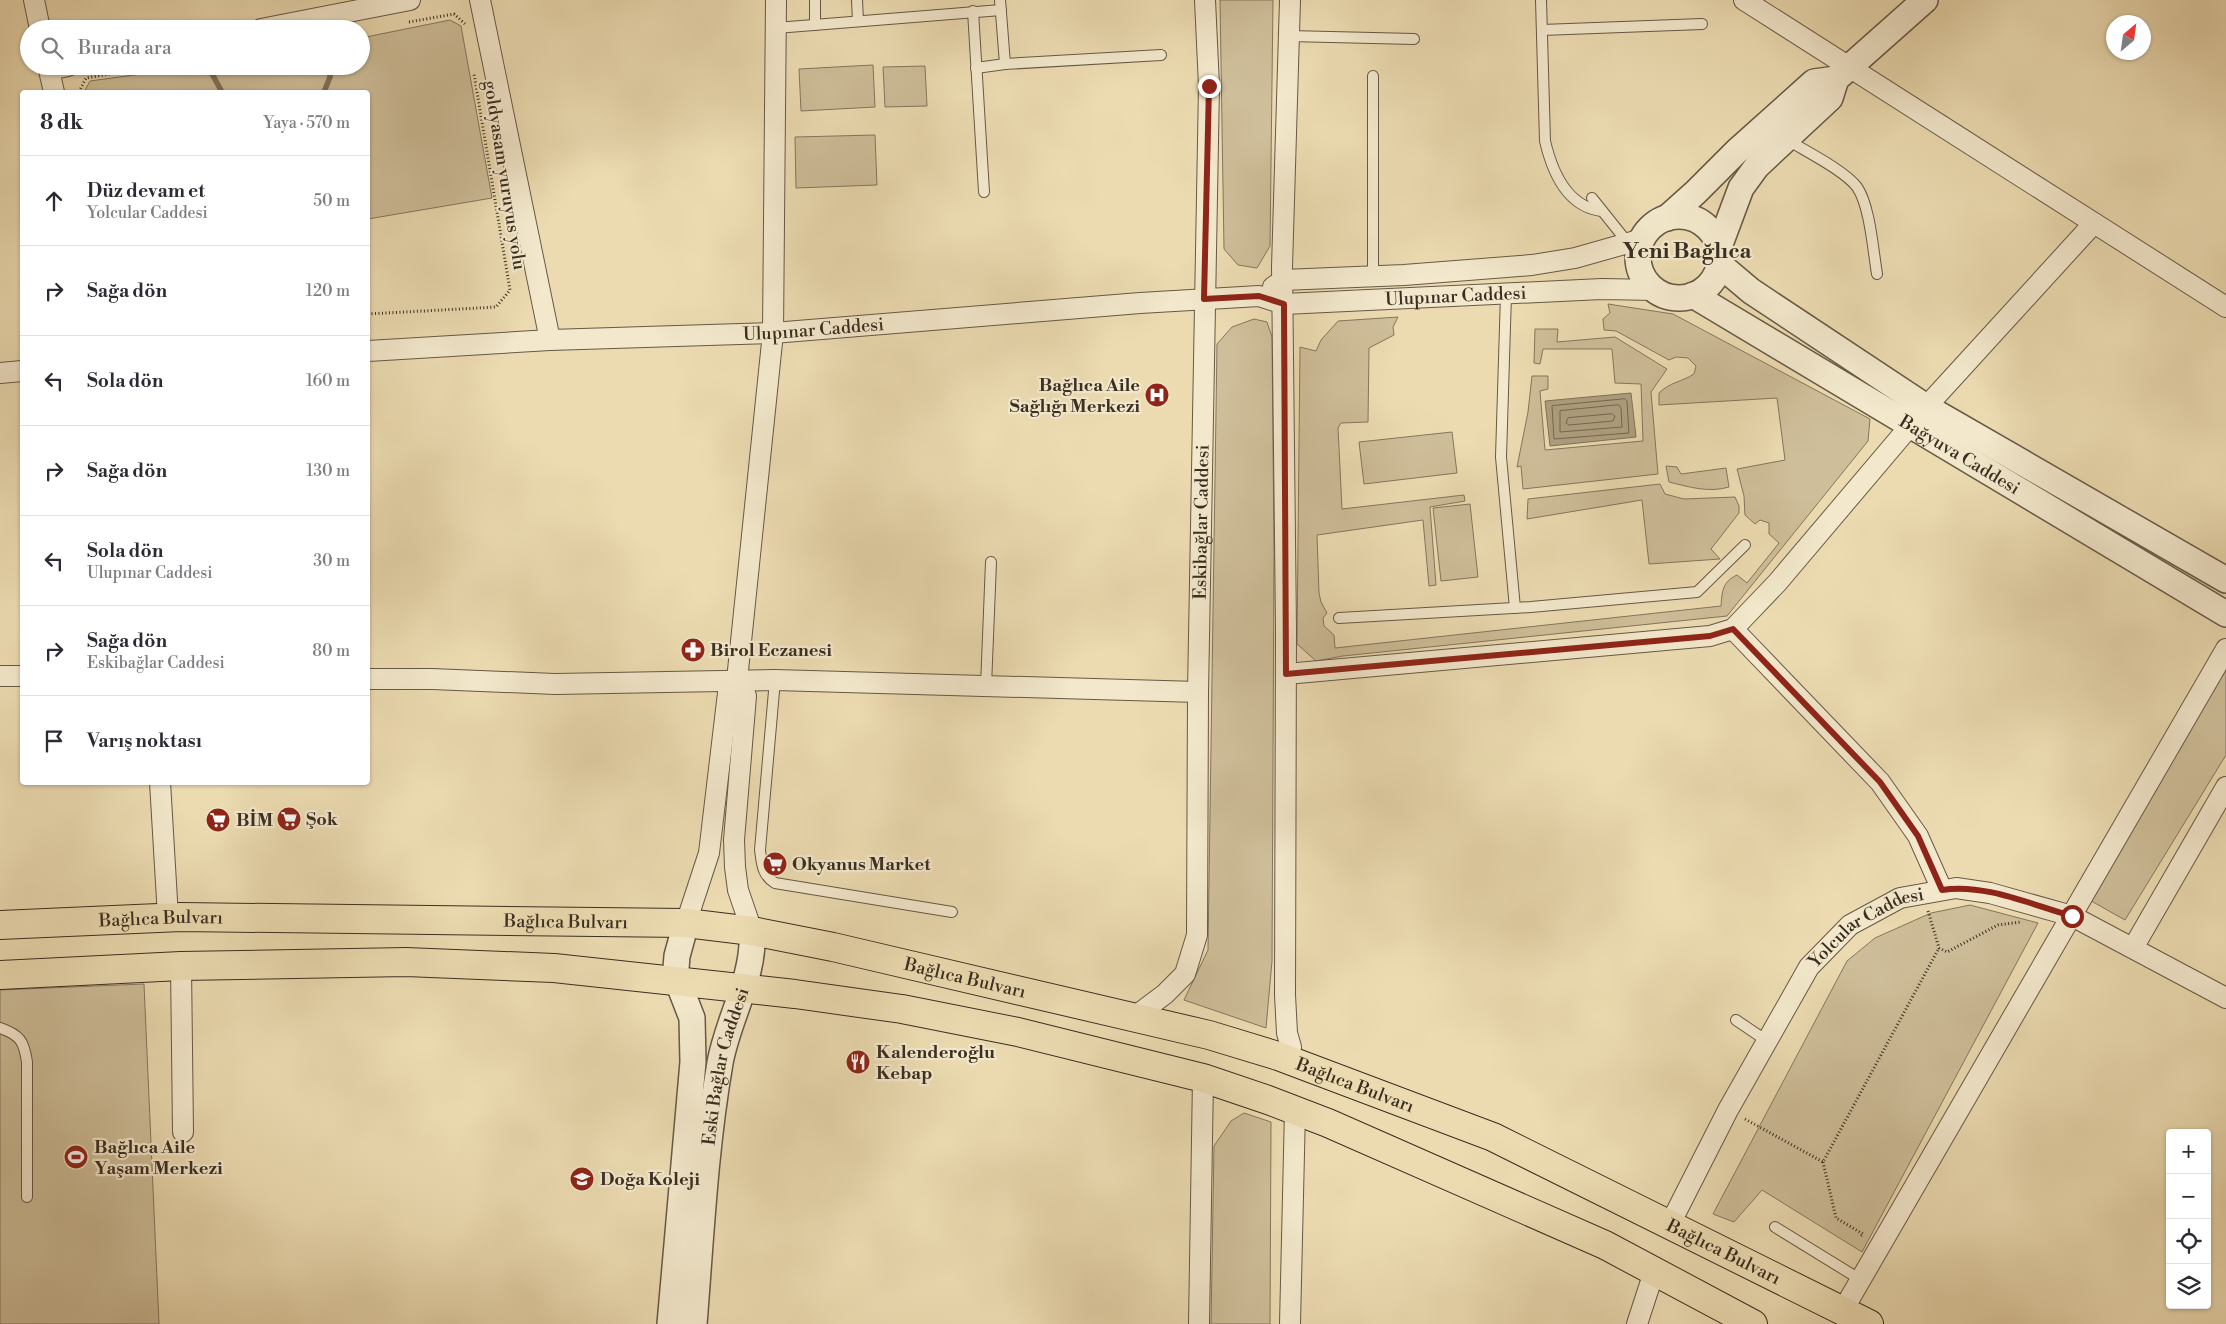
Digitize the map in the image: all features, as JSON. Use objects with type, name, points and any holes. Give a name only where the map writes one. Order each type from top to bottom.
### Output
[{"type":"main road","name":"Bağlıca Bulvarı","points":[[0,925],[168,917],[686,922],[752,930],[833,946],[1209,1036],[1290,1060],[1493,1137],[1869,1324]]},
{"type":"main road","points":[[0,975],[181,966],[406,962],[507,965],[554,968],[902,1009],[1018,1032],[1202,1078],[1295,1110],[1605,1245],[1753,1324]]},
{"type":"street","points":[[34,0],[38,20]]},
{"type":"street","points":[[307,20],[410,0]]},
{"type":"street","points":[[480,0],[550,340]]},
{"type":"street","points":[[670,1324],[693,1062],[692,1018],[678,982],[677,956],[709,853],[728,693],[737,680],[773,334],[776,0]]},
{"type":"street","name":"Eskibağlar Caddesi","points":[[1133,1018],[1165,994],[1185,974],[1197,935],[1198,692],[1209,86],[1205,0]]},
{"type":"street","points":[[1290,0],[1283,280],[1286,674],[1285,995],[1286,1032],[1291,1047],[1290,1060]]},
{"type":"street","points":[[1744,0],[1836,61],[1843,73],[2094,224],[2226,307]]},
{"type":"street","points":[[1775,138],[1667,218],[1648,229],[1635,241],[1639,266],[1645,280],[1655,290],[1667,296],[1680,298],[1693,295],[1710,284],[1741,188],[1814,82],[1843,73],[1925,0]]},
{"type":"street","points":[[54,90],[55,75]]},
{"type":"street","points":[[1667,218],[1689,217],[1699,221],[1711,232],[1719,255]]},
{"type":"street","points":[[1286,674],[1710,636],[1733,629],[1777,582],[1918,416],[2094,224]]},
{"type":"street","name":"Ulupınar Caddesi","points":[[1283,280],[1373,277],[1532,265],[1575,258],[1635,241]]},
{"type":"street","name":"Bağyuva Caddesi","points":[[1719,255],[1751,291],[1918,416],[2226,614]]},
{"type":"street","points":[[1259,296],[1283,280]]},
{"type":"street","name":"Ulupınar Caddesi","points":[[370,351],[550,340],[773,334],[1259,296],[1284,304],[1602,289],[1655,290]]},
{"type":"street","name":"Bağyuva Caddesi","points":[[1693,295],[2226,580]]},
{"type":"street","points":[[0,373],[20,371]]},
{"type":"street","points":[[1733,629],[1880,782],[1918,836],[1933,892]]},
{"type":"street","points":[[1843,1310],[2226,649]]},
{"type":"street","points":[[0,676],[20,676]]},
{"type":"street","points":[[370,679],[432,679],[555,684],[775,680],[1198,692]]},
{"type":"street","points":[[737,680],[746,696],[734,840],[735,867],[738,890],[752,930]]},
{"type":"street","points":[[160,785],[168,917]]},
{"type":"street","points":[[2133,948],[2226,787]]},
{"type":"street","name":"Yolcular Caddesi","points":[[1670,1226],[1728,1110],[1809,968],[1850,925],[1900,898],[1956,888],[1990,893],[2072,916],[2226,998]]},
{"type":"street","name":"Eski Bağlar Caddesi","points":[[694,1324],[707,1163],[720,1063],[726,1033],[743,990],[753,948],[752,930]]},
{"type":"street","points":[[181,966],[183,1132]]},
{"type":"street","points":[[1199,1324],[1202,1078]]},
{"type":"street","points":[[1290,1324],[1295,1110]]},
{"type":"street","points":[[1637,1324],[1654,1272]]},
{"type":"lane","points":[[815,0],[815,25]]},
{"type":"lane","points":[[857,0],[858,21]]},
{"type":"lane","points":[[1541,0],[1544,141],[1548,156],[1562,184],[1578,203],[1584,207],[1602,211]]},
{"type":"lane","points":[[776,28],[973,11],[1000,5],[1005,64]]},
{"type":"lane","points":[[973,11],[984,192]]},
{"type":"lane","points":[[1542,30],[1702,24]]},
{"type":"lane","points":[[1289,36],[1414,39]]},
{"type":"lane","points":[[976,68],[1005,64],[1161,55]]},
{"type":"lane","points":[[1373,76],[1373,277]]},
{"type":"lane","points":[[1775,138],[1848,178],[1858,188],[1865,207],[1877,274]]},
{"type":"lane","points":[[1592,198],[1602,211],[1635,241]]},
{"type":"lane","points":[[1506,294],[1501,457],[1515,608]]},
{"type":"lane","points":[[1339,618],[1515,608],[1697,592],[1745,545]]},
{"type":"lane","points":[[986,686],[991,562]]},
{"type":"lane","points":[[775,680],[760,850],[762,869],[767,878],[775,883],[952,912]]},
{"type":"lane","points":[[1736,1020],[1768,1041]]},
{"type":"lane","points":[[0,1028],[13,1033],[25,1046],[27,1062],[27,1197]]},
{"type":"lane","points":[[1775,1227],[1861,1280]]},
{"type":"path","points":[[408,22],[454,14],[465,23],[467,33]]},
{"type":"path","name":"goldyasam yuruyus yolu","points":[[370,314],[496,307],[510,290],[473,71]]},
{"type":"path","points":[[80,90],[86,78],[103,75]]},
{"type":"path","points":[[1843,1268],[1863,1234],[1836,1218],[1823,1162],[1939,948],[1933,892]]},
{"type":"path","points":[[1939,948],[1946,952],[1998,925],[2024,922],[2044,908]]},
{"type":"path","points":[[1728,1110],[1823,1162]]},
{"type":"shaded area","points":[[1220,0],[1273,0],[1270,246],[1257,268],[1238,265],[1224,249]]},
{"type":"shaded area","points":[[450,20],[461,26],[492,198],[370,219],[370,90],[85,90],[90,81],[134,75],[370,75],[370,36]]},
{"type":"shaded area","points":[[873,65],[875,107],[801,111],[799,69]]},
{"type":"shaded area","points":[[925,66],[927,106],[885,107],[883,67]]},
{"type":"shaded area","points":[[875,135],[877,185],[796,188],[795,137]]},
{"type":"shaded area","points":[[1608,304],[1673,314],[1870,419],[1868,441],[1727,616],[1343,656],[1316,661],[1297,644],[1300,347],[1316,351],[1321,340],[1338,321],[1398,317],[1393,327],[1394,335],[1369,348],[1368,422],[1341,423],[1338,428],[1342,509],[1464,495],[1465,501],[1430,507],[1436,585],[1429,586],[1423,520],[1317,535],[1319,593],[1327,613],[1323,618],[1324,626],[1334,635],[1335,648],[1721,606],[1723,592],[1728,581],[1737,575],[1747,583],[1779,543],[1769,534],[1769,523],[1760,520],[1755,524],[1745,515],[1744,496],[1737,469],[1785,460],[1777,398],[1659,405],[1659,393],[1694,374],[1696,366],[1688,358],[1676,357],[1669,360],[1616,331],[1604,330],[1603,319],[1610,313]]},
{"type":"shaded area","points":[[1254,319],[1267,322],[1272,337],[1274,553],[1272,961],[1266,1028],[1184,1000],[1208,950],[1217,344],[1232,327]]},
{"type":"shaded area","points":[[1535,329],[1558,329],[1557,342],[1615,337],[1667,369],[1651,392],[1658,474],[1523,489],[1521,466],[1517,467],[1528,412],[1532,376],[1548,376],[1548,389],[1540,391],[1545,450],[1643,441],[1641,384],[1615,383],[1612,349],[1543,349],[1540,364],[1534,363]]},
{"type":"shaded area","points":[[1452,432],[1457,473],[1364,484],[1359,442]]},
{"type":"shaded area","points":[[1666,466],[1677,467],[1681,474],[1726,468],[1729,487],[1706,489],[1669,482]]},
{"type":"shaded area","points":[[1660,484],[1665,494],[1684,499],[1735,497],[1739,506],[1739,513],[1711,549],[1720,559],[1649,564],[1642,500],[1527,519],[1528,499]]},
{"type":"shaded area","points":[[1470,504],[1478,577],[1441,581],[1433,508]]},
{"type":"shaded area","points":[[2226,654],[2226,755],[2125,920],[2086,898]]},
{"type":"shaded area","points":[[1970,905],[2038,923],[1862,1252],[1762,1190],[1734,1222],[1713,1214],[1847,961],[1875,938],[1931,913]]},
{"type":"shaded area","name":"Bağlıca Aile Yaşam Merkezi","points":[[144,984],[159,1324],[0,1324],[0,990]]},
{"type":"shaded area","points":[[1244,1113],[1271,1122],[1270,1324],[1211,1324],[1214,1146],[1231,1121]]},
{"type":"water","points":[[1631,393],[1636,437],[1550,446],[1545,401]]},
{"type":"waterway","points":[[213,75],[221,90]]},
{"type":"waterway","points":[[325,90],[330,75]]},
{"type":"place","name":"Bağlıca Aile Sağlığı Merkezi","points":[[1157,395]]},
{"type":"place","name":"Birol Eczanesi","points":[[693,650]]},
{"type":"place","name":"Şok","points":[[289,819]]},
{"type":"place","name":"BİM","points":[[218,820]]},
{"type":"place","name":"Okyanus Market","points":[[775,864]]},
{"type":"place","name":"Kalenderoğlu Kebap","points":[[858,1062]]},
{"type":"place","name":"Bağlıca Aile Yaşam Merkezi","points":[[76,1157]]},
{"type":"place","name":"Doğa Koleji","points":[[582,1179]]},
{"type":"district","name":"Yeni Bağlıca","points":[[1687,250]]},
{"type":"route","points":[[1209,86],[1204,299],[1259,296],[1284,304],[1286,674],[1710,636],[1733,629],[1880,782],[1918,836],[1942,890],[1956,888],[1990,893],[2072,916]]}]
